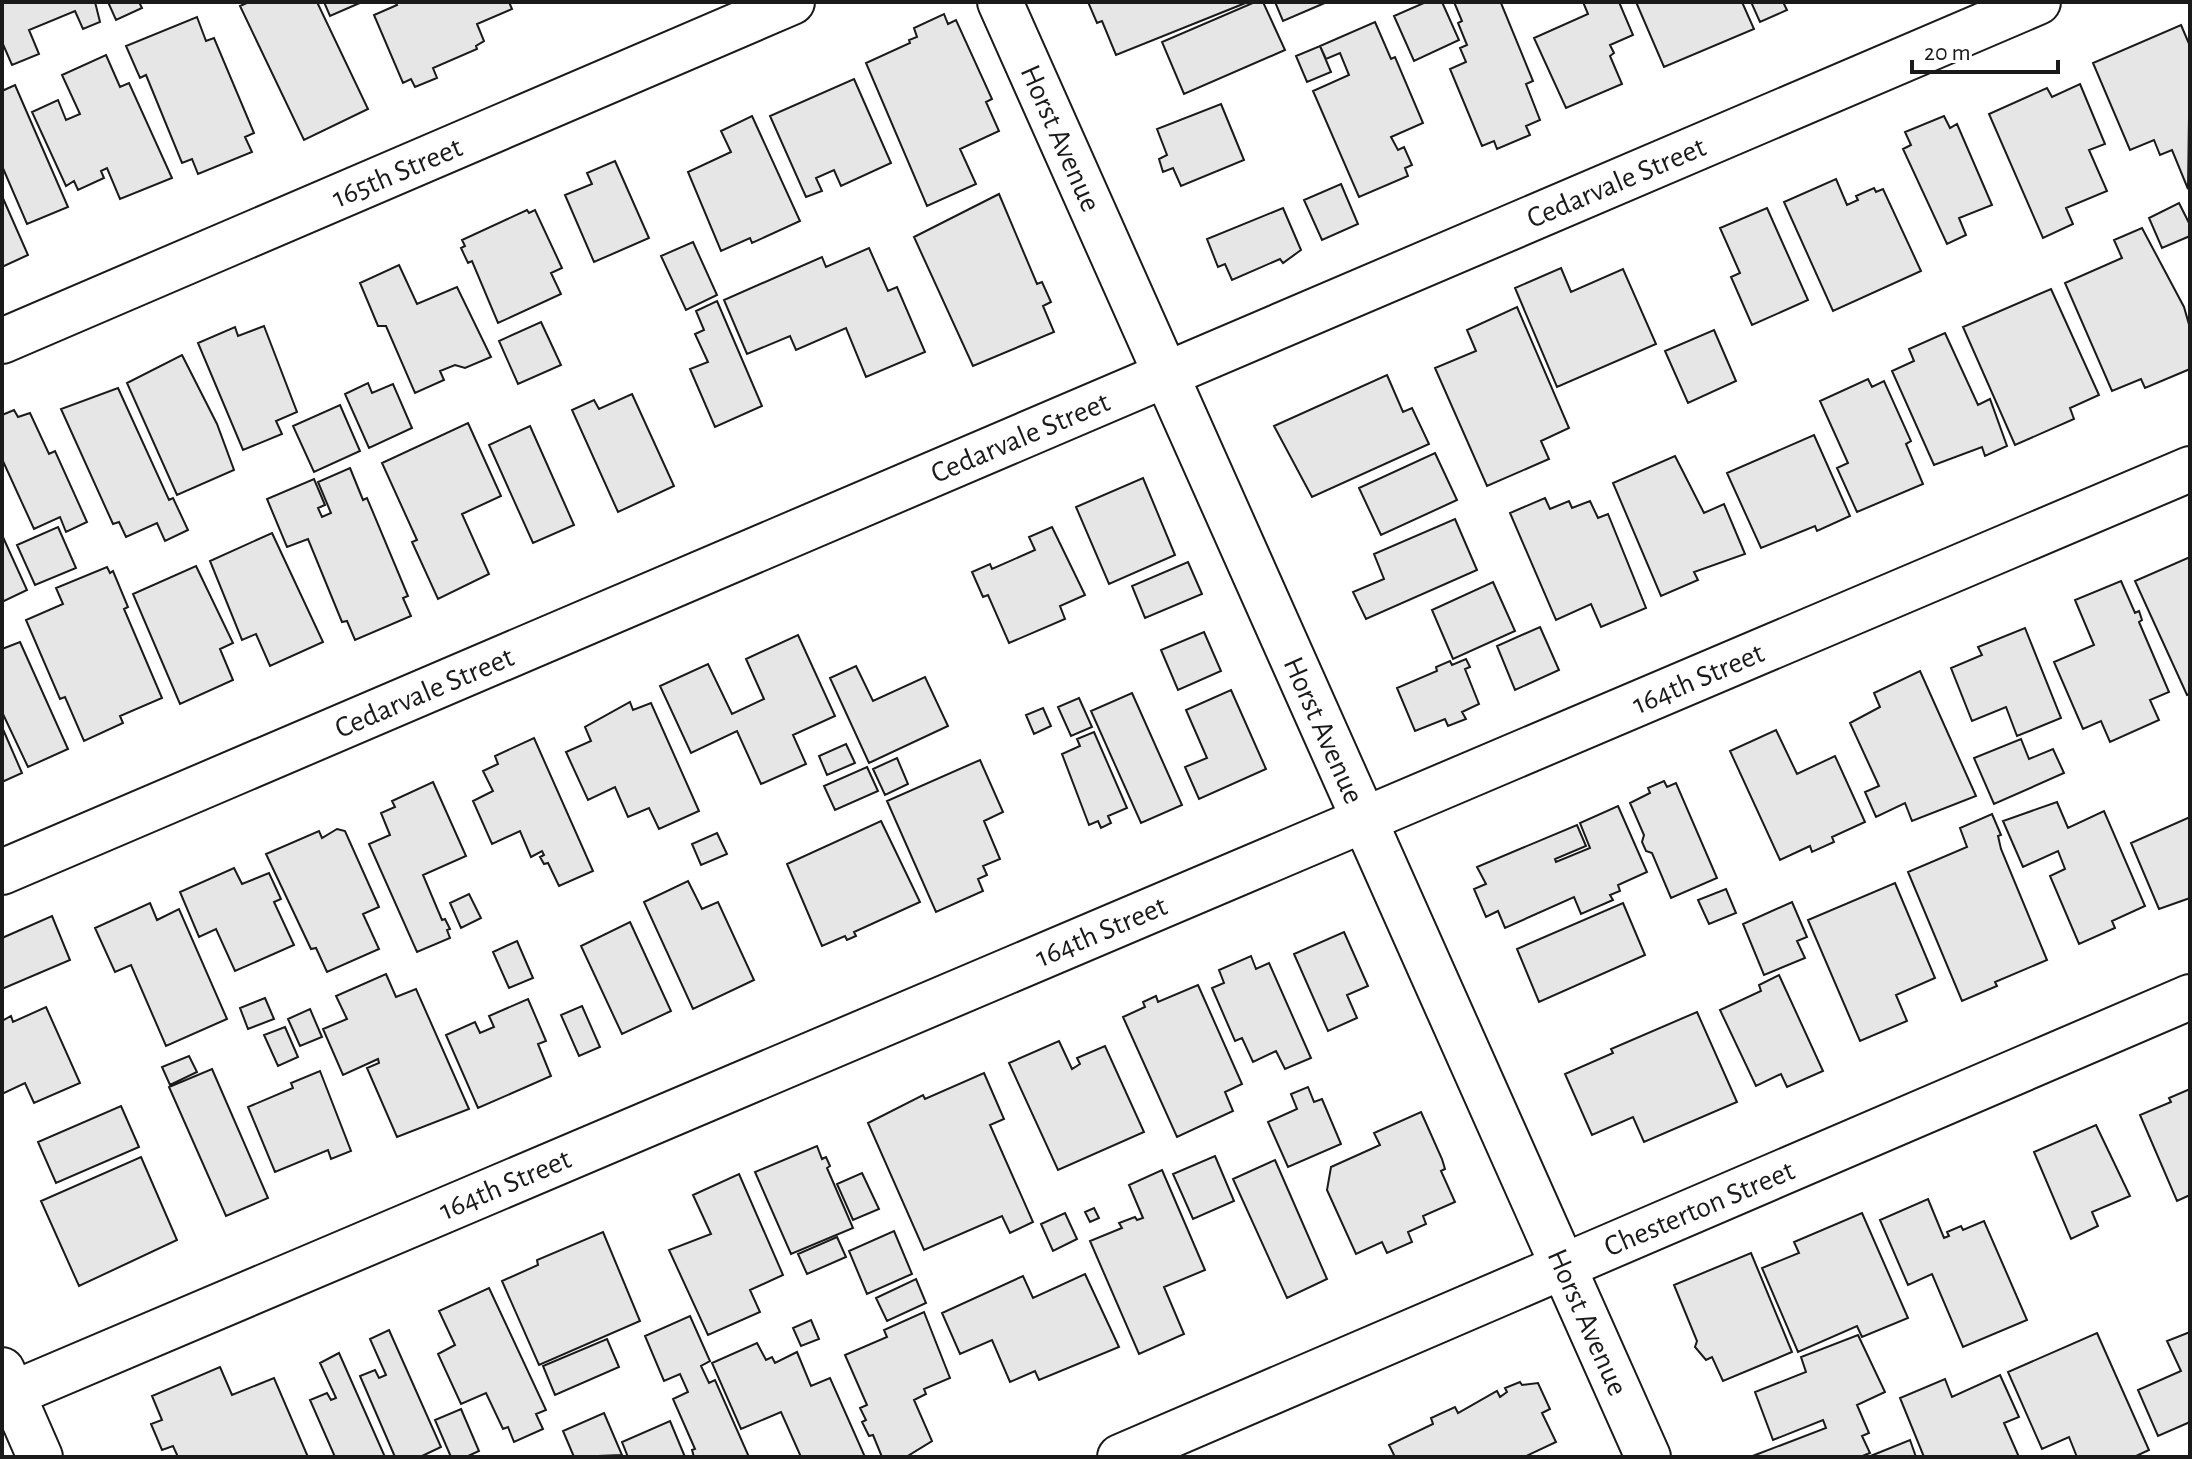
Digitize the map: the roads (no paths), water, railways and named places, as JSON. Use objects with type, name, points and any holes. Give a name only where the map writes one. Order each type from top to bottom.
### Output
[{"type":"street","name":"165th Street","points":[[2,341],[792,2]]},
{"type":"street","name":"Horst Avenue","points":[[1000,2],[1648,1457]]},
{"type":"street","name":"Cedarvale Street","points":[[2,872],[2038,2]]},
{"type":"street","name":"164th Street","points":[[7,1382],[1364,820],[2190,469]]},
{"type":"street","name":"Chesterton Street","points":[[1120,1457],[2190,997]]},
{"type":"street","points":[[7,1382],[40,1457]]}]
